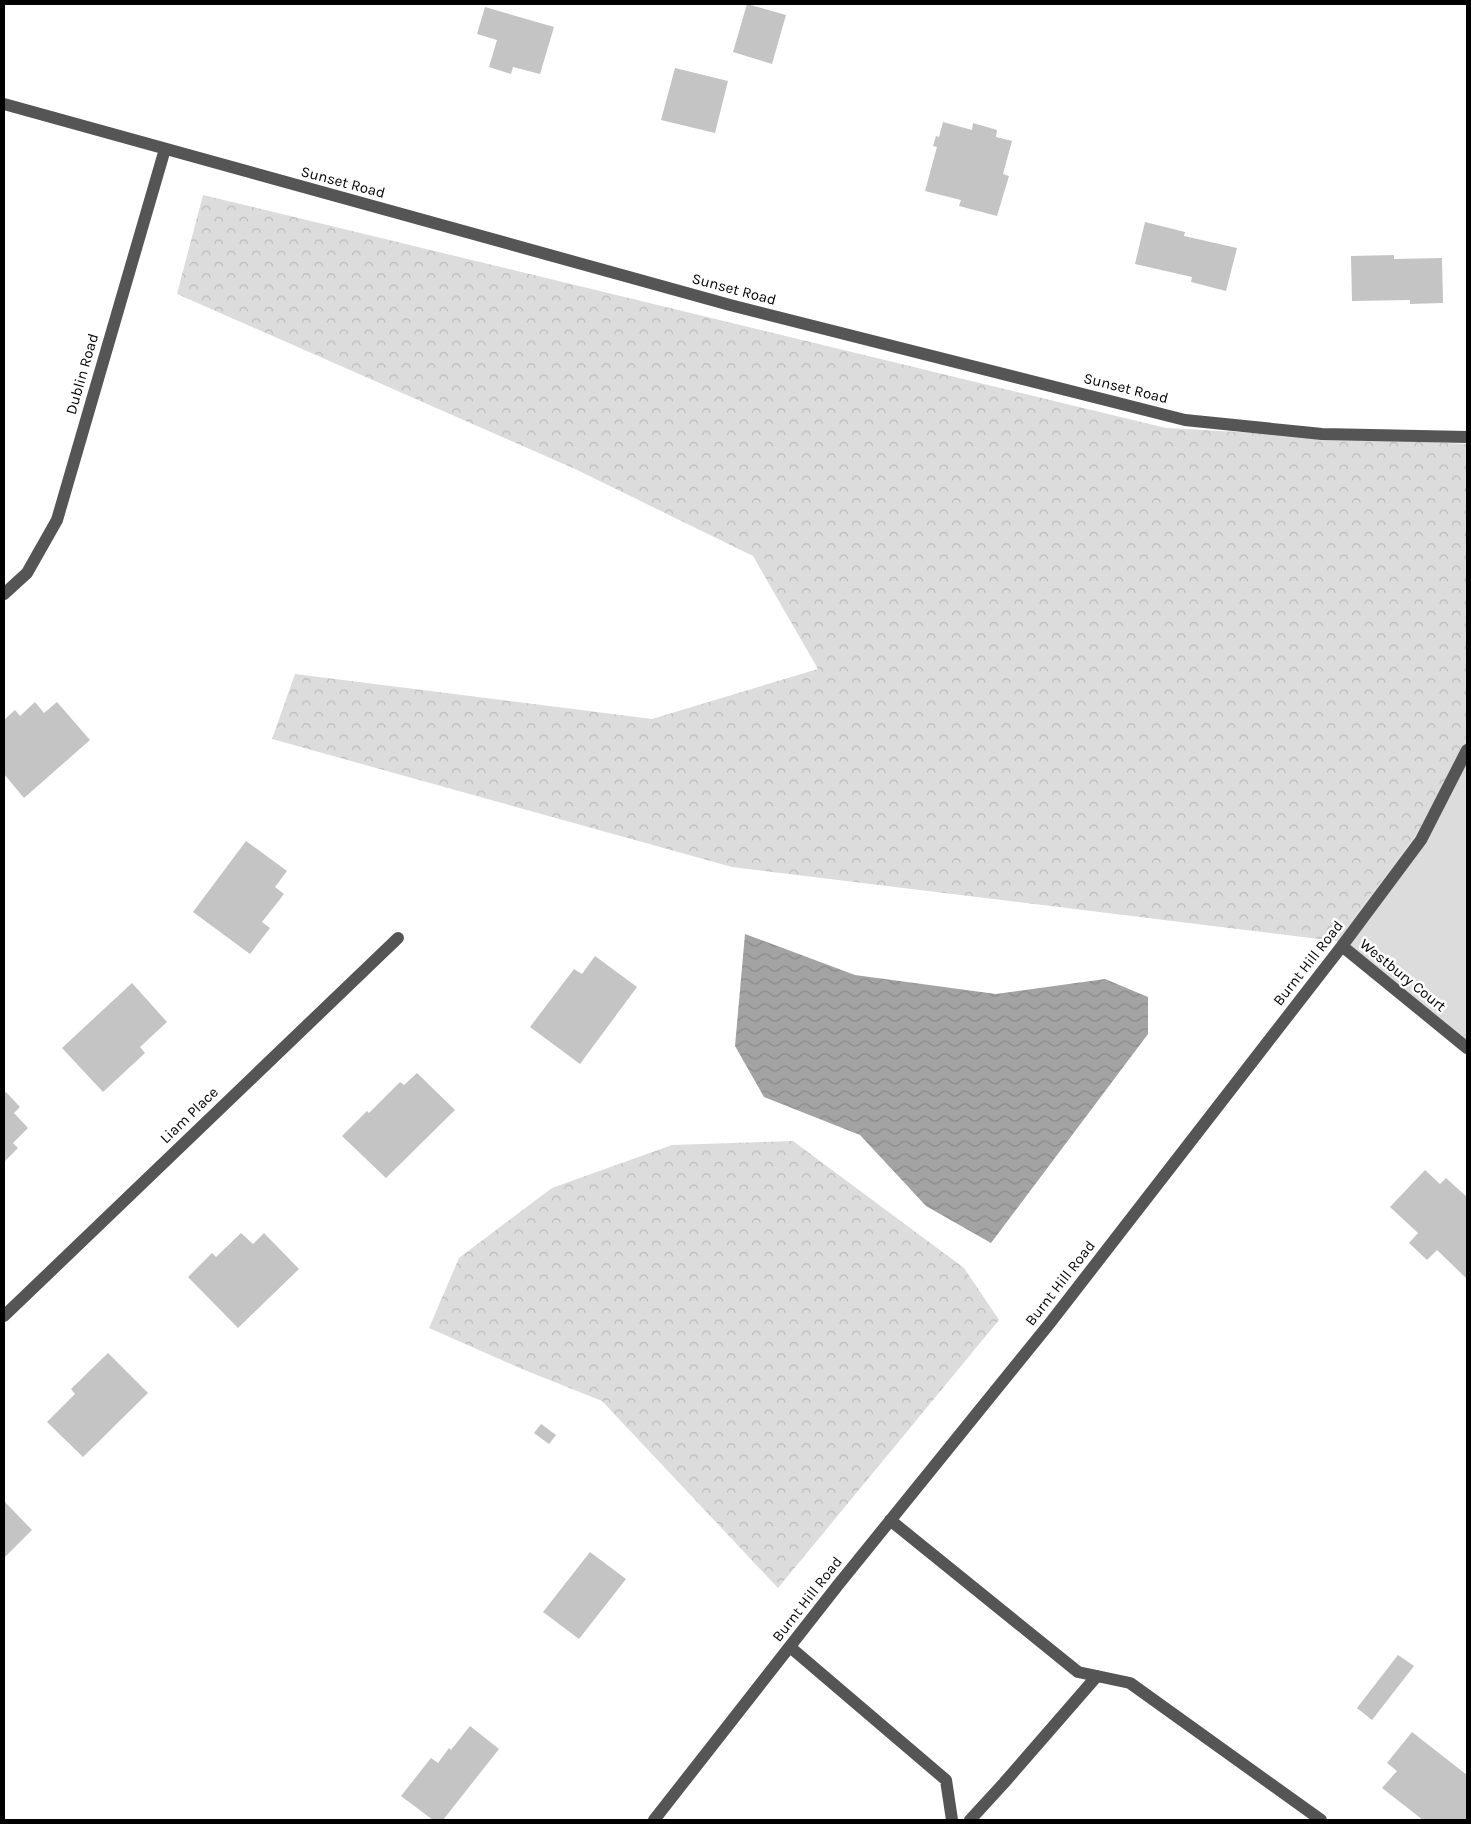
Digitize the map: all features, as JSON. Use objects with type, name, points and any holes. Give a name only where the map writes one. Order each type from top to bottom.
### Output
[{"type":"street","name":"Sunset Road","points":[[4,104],[730,306],[1185,420],[1322,434],[1467,437]]},
{"type":"street","name":"Dublin Road","points":[[4,594],[26,573],[57,520],[165,149]]},
{"type":"street","name":"Burnt Hill Road","points":[[654,1820],[890,1520],[1050,1323],[1342,946],[1421,840],[1467,750]]},
{"type":"street","name":"Liam Place","points":[[4,1316],[398,938]]},
{"type":"street","name":"Westbury Court","points":[[1342,946],[1467,1048]]},
{"type":"street","points":[[890,1520],[1078,1672],[1130,1683],[1321,1820]]},
{"type":"street","points":[[790,1647],[946,1780],[952,1820]]},
{"type":"street","points":[[970,1820],[1097,1676]]},
{"type":"green space","points":[[203,195],[1166,428],[1467,444],[1467,731],[1455,783],[1336,941],[732,867],[272,739],[295,674],[652,719],[818,669],[753,556],[575,469],[177,294]]},
{"type":"green space","points":[[1467,731],[1467,1046],[1336,941],[1455,783]]},
{"type":"green space","points":[[793,1141],[964,1268],[999,1320],[778,1588],[602,1401],[522,1369],[429,1328],[459,1258],[552,1188],[672,1145]]},
{"type":"water","points":[[745,934],[855,975],[996,994],[1105,979],[1148,997],[1148,1034],[991,1243],[926,1206],[860,1135],[764,1097],[735,1046]]},
{"type":"building","points":[[747,4],[786,15],[772,64],[733,52]]},
{"type":"building","points":[[485,7],[554,27],[540,74],[513,67],[511,74],[489,67],[497,40],[477,34]]},
{"type":"building","points":[[675,68],[728,81],[715,133],[661,120]]},
{"type":"building","points":[[943,122],[972,130],[973,123],[997,130],[996,137],[1012,141],[1003,174],[1009,176],[997,216],[959,206],[961,200],[925,191],[937,147],[933,146],[936,136],[939,137]]},
{"type":"building","points":[[1145,222],[1185,232],[1184,236],[1237,248],[1226,291],[1191,282],[1192,277],[1135,264]]},
{"type":"building","points":[[1394,255],[1394,259],[1442,258],[1443,303],[1410,304],[1410,300],[1352,301],[1351,256]]},
{"type":"building","points":[[35,702],[44,713],[57,702],[90,740],[24,798],[4,774],[4,720],[15,710],[20,716]]},
{"type":"building","points":[[246,841],[287,871],[275,887],[284,894],[262,922],[270,928],[250,954],[193,912]]},
{"type":"building","points":[[595,956],[637,987],[580,1064],[530,1027],[574,969],[582,974]]},
{"type":"building","points":[[132,983],[167,1022],[140,1047],[145,1053],[103,1092],[62,1048]]},
{"type":"building","points":[[417,1073],[455,1110],[386,1178],[342,1136],[367,1111],[369,1113],[400,1082],[404,1085]]},
{"type":"building","points":[[6,1092],[20,1107],[14,1113],[28,1128],[13,1143],[18,1148],[4,1162],[4,1094]]},
{"type":"building","points":[[1425,1170],[1440,1184],[1446,1178],[1467,1197],[1467,1279],[1437,1250],[1427,1260],[1409,1243],[1418,1233],[1390,1207]]},
{"type":"building","points":[[241,1233],[253,1244],[264,1233],[299,1269],[238,1328],[188,1277],[212,1253],[216,1257]]},
{"type":"building","points":[[108,1353],[148,1393],[83,1457],[47,1422],[75,1394],[71,1389]]},
{"type":"building","points":[[541,1424],[556,1435],[549,1444],[534,1433]]},
{"type":"building","points":[[4,1501],[32,1530],[4,1558]]},
{"type":"building","points":[[590,1552],[626,1579],[579,1639],[543,1612]]},
{"type":"building","points":[[1398,1655],[1414,1666],[1372,1720],[1357,1708]]},
{"type":"building","points":[[470,1726],[499,1749],[443,1820],[433,1820],[401,1796],[431,1758],[438,1763]]},
{"type":"building","points":[[1412,1732],[1467,1775],[1467,1820],[1423,1820],[1382,1788],[1397,1771],[1387,1763]]}]
